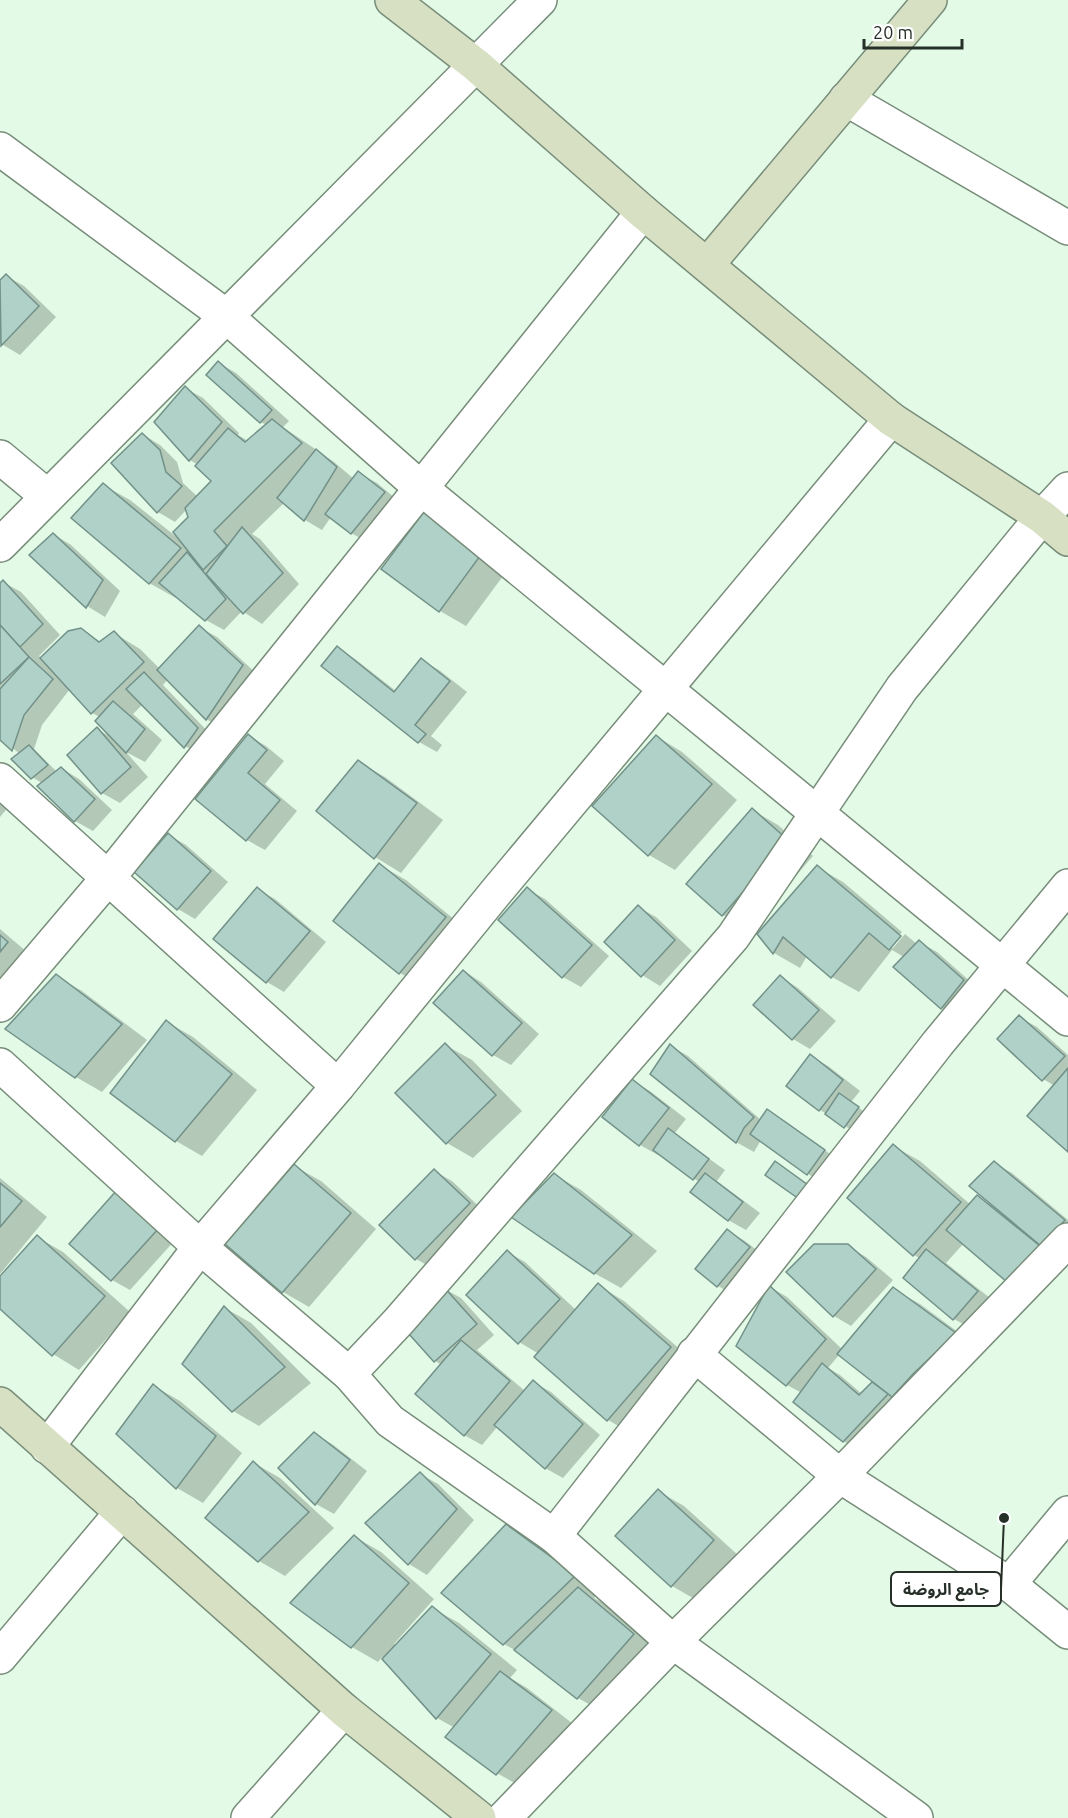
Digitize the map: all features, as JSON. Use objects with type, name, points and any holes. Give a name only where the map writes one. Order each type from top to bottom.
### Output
[{"type":"street","points":[[392,0],[476,65],[643,212],[891,419],[1042,517],[1068,540]]},
{"type":"street","points":[[0,545],[540,0]]},
{"type":"street","points":[[707,265],[930,0]]},
{"type":"street","points":[[846,99],[1068,228]]},
{"type":"street","points":[[0,149],[226,316],[422,489],[1068,1019]]},
{"type":"street","points":[[0,1005],[108,878],[643,212]]},
{"type":"street","points":[[47,1447],[200,1247],[338,1086],[891,419]]},
{"type":"street","points":[[0,457],[47,496]]},
{"type":"street","points":[[348,1374],[399,1321],[733,937],[902,688],[1042,517],[1068,489]]},
{"type":"street","points":[[0,780],[338,1086]]},
{"type":"street","points":[[554,1536],[938,1043],[1068,886]]},
{"type":"street","points":[[0,1065],[200,1247],[348,1374],[390,1421],[554,1536],[673,1642],[916,1818]]},
{"type":"street","points":[[504,1818],[673,1642],[1064,1252]]},
{"type":"street","points":[[694,1354],[840,1476],[1009,1584],[1068,1632]]},
{"type":"street","points":[[0,1404],[344,1710],[479,1818]]},
{"type":"street","points":[[0,1656],[122,1512]]},
{"type":"street","points":[[1009,1584],[1068,1513]]},
{"type":"street","points":[[248,1818],[344,1710]]},
{"type":"building","points":[[6,274],[39,306],[1,346],[0,280]]},
{"type":"building","points":[[218,361],[272,410],[260,423],[206,375]]},
{"type":"building","points":[[185,386],[222,422],[189,461],[154,422]]},
{"type":"building","points":[[272,419],[302,443],[214,531],[227,546],[203,570],[173,532],[188,517],[185,508],[211,481],[195,466],[228,428],[245,442]]},
{"type":"building","points":[[142,433],[160,450],[166,472],[182,486],[157,513],[111,463]]},
{"type":"building","points":[[316,449],[337,467],[304,521],[277,498]]},
{"type":"building","points":[[358,471],[385,492],[351,534],[325,514]]},
{"type":"building","points":[[103,483],[181,548],[149,584],[71,518]]},
{"type":"building","points":[[426,509],[483,552],[439,612],[381,569]]},
{"type":"building","points":[[242,527],[283,573],[243,614],[206,574]]},
{"type":"building","points":[[53,533],[103,580],[86,608],[29,555]]},
{"type":"building","points":[[187,552],[226,599],[205,621],[159,583]]},
{"type":"building","points":[[3,580],[43,624],[20,647],[0,625],[0,583]]},
{"type":"building","points":[[0,625],[29,657],[0,684]]},
{"type":"building","points":[[199,625],[243,665],[206,720],[157,670]]},
{"type":"building","points":[[81,628],[99,642],[114,631],[144,662],[91,714],[40,658],[68,631]]},
{"type":"building","points":[[337,646],[394,692],[421,658],[450,681],[415,725],[426,734],[418,743],[321,666]]},
{"type":"building","points":[[29,657],[53,679],[24,715],[12,751],[0,740],[0,689]]},
{"type":"building","points":[[144,672],[198,728],[184,748],[126,689]]},
{"type":"building","points":[[113,701],[145,729],[126,753],[95,721]]},
{"type":"building","points":[[97,727],[131,767],[101,794],[67,755]]},
{"type":"building","points":[[248,734],[267,750],[248,773],[280,800],[246,841],[195,799]]},
{"type":"building","points":[[656,735],[712,784],[648,856],[592,806]]},
{"type":"building","points":[[29,745],[48,765],[31,779],[11,759]]},
{"type":"building","points":[[358,760],[417,803],[374,859],[316,811]]},
{"type":"building","points":[[61,767],[95,799],[74,822],[37,786]]},
{"type":"building","points":[[752,808],[788,840],[722,916],[686,884]]},
{"type":"building","points":[[168,833],[211,871],[177,910],[134,872]]},
{"type":"building","points":[[379,863],[446,917],[399,974],[333,921]]},
{"type":"building","points":[[817,865],[901,936],[889,950],[869,933],[831,978],[783,937],[773,954],[757,934]]},
{"type":"building","points":[[257,887],[310,931],[266,983],[213,939]]},
{"type":"building","points":[[527,887],[592,945],[562,978],[498,920]]},
{"type":"building","points":[[638,905],[675,940],[641,977],[604,942]]},
{"type":"building","points":[[0,935],[8,942],[0,952]]},
{"type":"building","points":[[919,940],[964,980],[941,1009],[893,967]]},
{"type":"building","points":[[463,970],[522,1023],[492,1056],[433,1003]]},
{"type":"building","points":[[56,974],[122,1024],[75,1078],[5,1029]]},
{"type":"building","points":[[780,975],[819,1010],[792,1040],[753,1005]]},
{"type":"building","points":[[1019,1015],[1065,1056],[1042,1081],[997,1039]]},
{"type":"building","points":[[166,1020],[232,1074],[175,1142],[110,1093]]},
{"type":"building","points":[[445,1043],[496,1095],[446,1144],[395,1093]]},
{"type":"building","points":[[670,1044],[754,1117],[744,1128],[736,1143],[650,1074]]},
{"type":"building","points":[[810,1054],[843,1080],[819,1111],[786,1086]]},
{"type":"building","points":[[1068,1068],[1068,1152],[1027,1116]]},
{"type":"building","points":[[632,1079],[669,1108],[639,1146],[602,1117]]},
{"type":"building","points":[[839,1093],[859,1107],[844,1128],[825,1114]]},
{"type":"building","points":[[767,1109],[825,1150],[807,1175],[750,1134]]},
{"type":"building","points":[[668,1128],[709,1159],[693,1180],[653,1150]]},
{"type":"building","points":[[893,1144],[961,1202],[913,1256],[847,1198]]},
{"type":"building","points":[[775,1161],[808,1185],[799,1199],[765,1175]]},
{"type":"building","points":[[994,1161],[1065,1220],[1041,1246],[969,1186]]},
{"type":"building","points":[[294,1164],[351,1213],[282,1293],[225,1244]]},
{"type":"building","points":[[434,1169],[470,1203],[415,1260],[379,1225]]},
{"type":"building","points":[[554,1173],[632,1235],[594,1274],[511,1217]]},
{"type":"building","points":[[705,1173],[743,1202],[728,1221],[690,1192]]},
{"type":"building","points":[[0,1183],[22,1201],[0,1227]]},
{"type":"building","points":[[117,1190],[159,1228],[111,1281],[69,1244]]},
{"type":"building","points":[[977,1195],[1040,1246],[1007,1282],[946,1230]]},
{"type":"building","points":[[727,1229],[750,1247],[717,1287],[695,1269]]},
{"type":"building","points":[[37,1235],[105,1296],[52,1356],[0,1309],[0,1276]]},
{"type":"building","points":[[814,1244],[848,1244],[876,1269],[833,1317],[786,1272]]},
{"type":"building","points":[[926,1249],[978,1291],[953,1320],[903,1278]]},
{"type":"building","points":[[507,1250],[560,1299],[518,1344],[466,1295]]},
{"type":"building","points":[[598,1283],[671,1347],[607,1421],[534,1357]]},
{"type":"building","points":[[769,1285],[826,1339],[786,1386],[736,1346]]},
{"type":"building","points":[[443,1286],[477,1324],[434,1362],[400,1324]]},
{"type":"building","points":[[893,1287],[956,1333],[892,1397],[837,1354]]},
{"type":"building","points":[[224,1306],[285,1367],[232,1412],[182,1364]]},
{"type":"building","points":[[461,1340],[510,1381],[464,1436],[415,1394]]},
{"type":"building","points":[[822,1363],[859,1395],[872,1382],[888,1394],[843,1442],[793,1402]]},
{"type":"building","points":[[533,1380],[583,1424],[545,1469],[494,1425]]},
{"type":"building","points":[[153,1384],[216,1436],[176,1489],[116,1434]]},
{"type":"building","points":[[314,1432],[350,1460],[315,1505],[278,1468]]},
{"type":"building","points":[[253,1461],[309,1512],[258,1562],[205,1518]]},
{"type":"building","points":[[420,1472],[457,1509],[408,1565],[365,1523]]},
{"type":"building","points":[[658,1489],[714,1540],[671,1587],[615,1536]]},
{"type":"building","points":[[506,1524],[576,1575],[503,1645],[441,1593]]},
{"type":"building","points":[[354,1535],[409,1583],[351,1648],[290,1603]]},
{"type":"building","points":[[578,1587],[634,1634],[577,1699],[514,1650]]},
{"type":"building","points":[[432,1606],[491,1654],[436,1719],[382,1659]]},
{"type":"building","points":[[500,1671],[552,1710],[496,1775],[445,1737]]},
{"type":"place","name":"جامع الروضة","points":[[1004,1518]]}]
